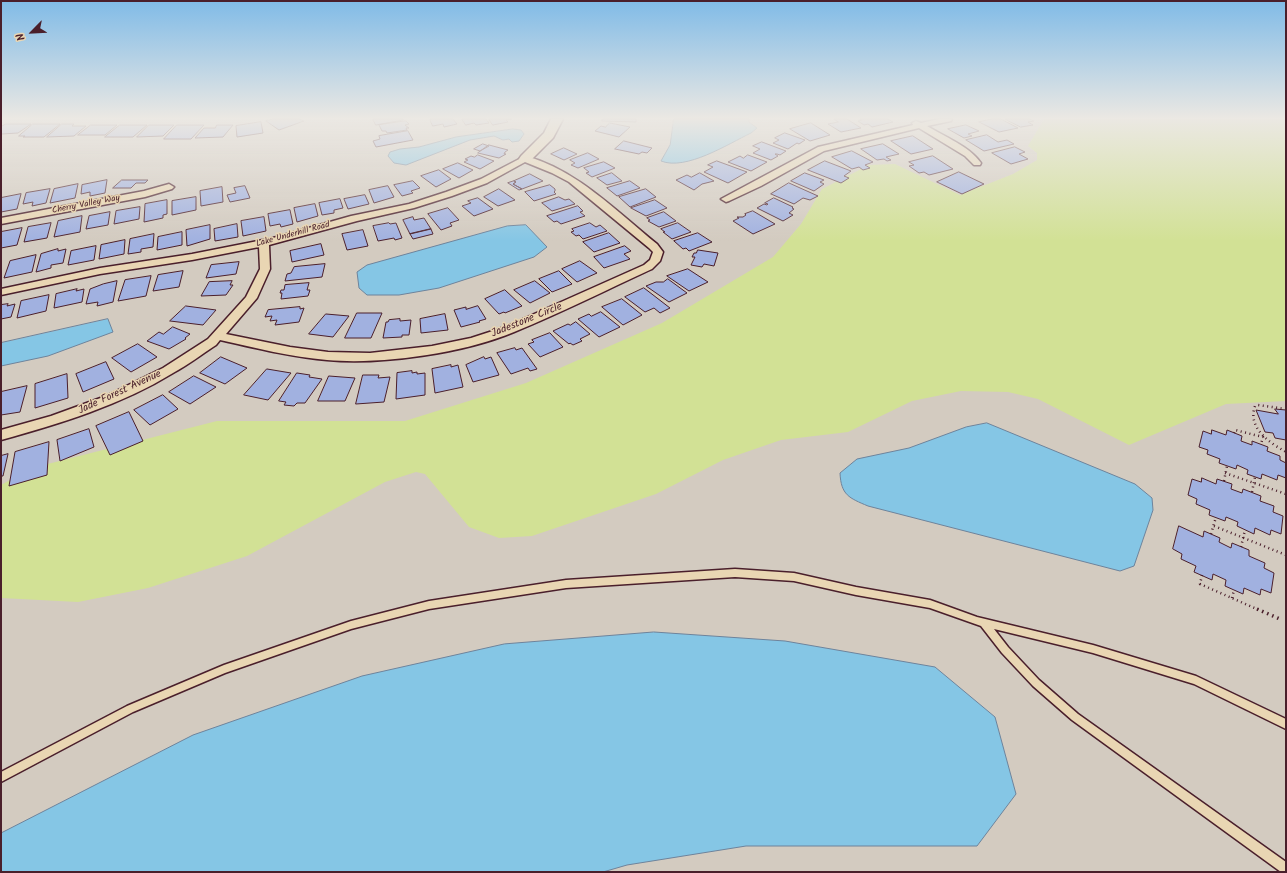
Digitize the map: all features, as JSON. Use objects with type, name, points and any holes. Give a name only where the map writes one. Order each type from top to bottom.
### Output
[{"type":"street","name":"Lake Underhill Road","points":[[1,292],[106,270],[198,256],[264,243],[355,218],[420,203],[484,181],[524,160]]},
{"type":"street","name":"Jadestone Circle","points":[[218,336],[290,351],[328,356],[376,356],[440,349],[485,338],[520,326],[641,270],[656,261],[658,252],[653,246],[577,184],[555,171],[527,160]]},
{"type":"street","points":[[726,199],[758,184],[802,160]]},
{"type":"street","points":[[974,160],[978,163]]},
{"type":"street","name":"Cherry Valley Way","points":[[1,221],[145,194],[169,187]]},
{"type":"street","name":"Jade Forest Avenue","points":[[1,435],[69,416],[125,393],[168,371],[218,336],[251,298],[265,269],[264,243]]},
{"type":"lane","points":[[1,777],[130,709],[224,669],[351,625],[436,604],[566,584],[735,573],[794,577],[856,591],[930,604],[983,622],[1093,649],[1196,680],[1286,724]]},
{"type":"lane","points":[[983,622],[1005,650],[1036,683],[1075,717],[1286,869]]},
{"type":"path","points":[[1261,444],[1263,437],[1253,417],[1254,407],[1258,405],[1286,409]]},
{"type":"path","points":[[1234,433],[1235,430],[1263,437],[1286,452]]},
{"type":"path","points":[[1224,481],[1227,466]]},
{"type":"path","points":[[1226,473],[1286,494]]},
{"type":"path","points":[[1252,492],[1255,477]]},
{"type":"path","points":[[1211,534],[1216,517]]},
{"type":"path","points":[[1214,526],[1286,555]]},
{"type":"path","points":[[1241,547],[1245,530]]},
{"type":"path","points":[[1202,575],[1200,584],[1280,619]]},
{"type":"path","points":[[1232,598],[1234,590]]},
{"type":"green space","points":[[1037,160],[1286,160],[1286,401],[1226,404],[1129,445],[1038,399],[1008,392],[961,391],[912,401],[848,432],[781,440],[723,460],[656,494],[532,536],[499,538],[469,527],[425,474],[416,472],[385,482],[247,556],[148,588],[78,602],[1,598],[1,485],[32,468],[217,421],[405,421],[526,383],[662,323],[773,257],[801,224],[822,189],[869,165],[895,164],[960,195],[1013,174]]},
{"type":"water","points":[[391,160],[419,160],[406,165],[394,163]]},
{"type":"water","points":[[662,160],[691,160],[671,163],[661,161]]},
{"type":"water","points":[[526,225],[547,247],[534,257],[439,288],[399,295],[367,295],[359,288],[357,272],[367,265],[507,226]]},
{"type":"water","points":[[108,319],[113,332],[48,356],[1,366],[1,343]]},
{"type":"water","points":[[987,423],[1135,484],[1152,498],[1153,510],[1134,566],[1120,571],[868,506],[851,498],[844,491],[840,473],[857,459],[909,448],[966,427]]},
{"type":"water","points":[[654,632],[785,641],[935,667],[995,717],[1016,794],[977,846],[746,846],[627,865],[603,872],[1,872],[1,833],[193,735],[362,676],[504,644]]},
{"type":"building","points":[[468,160],[494,161],[480,169],[464,162]]},
{"type":"building","points":[[570,160],[597,160],[578,168],[571,165],[575,163]]},
{"type":"building","points":[[733,160],[761,160],[767,162],[751,171],[728,162]]},
{"type":"building","points":[[837,160],[869,160],[873,162],[865,165],[870,168],[863,170],[859,167],[852,169]]},
{"type":"building","points":[[918,160],[939,160],[953,169],[929,175],[924,172],[919,173],[909,166],[914,165],[909,162]]},
{"type":"building","points":[[1004,160],[1025,160],[1011,164]]},
{"type":"building","points":[[717,161],[747,172],[728,183],[704,172],[713,167],[708,165]]},
{"type":"building","points":[[825,161],[851,171],[844,176],[849,178],[841,183],[808,170]]},
{"type":"building","points":[[604,162],[615,168],[592,177],[586,173],[589,172],[584,168]]},
{"type":"building","points":[[458,163],[473,170],[459,178],[443,169]]},
{"type":"building","points":[[439,170],[451,179],[436,187],[421,176]]},
{"type":"building","points":[[959,172],[984,184],[962,194],[937,182]]},
{"type":"building","points":[[612,173],[622,181],[607,185],[597,178]]},
{"type":"building","points":[[700,173],[714,181],[702,184],[694,190],[676,180],[687,175],[691,177]]},
{"type":"building","points":[[805,173],[824,180],[820,182],[824,184],[814,191],[791,181]]},
{"type":"building","points":[[530,174],[543,181],[522,189],[513,184],[516,182],[514,181]]},
{"type":"building","points":[[107,180],[105,193],[90,196],[90,192],[81,194],[82,185]]},
{"type":"building","points":[[122,180],[148,180],[145,183],[136,183],[131,188],[113,188]]},
{"type":"building","points":[[413,181],[420,188],[411,191],[413,193],[402,196],[394,185]]},
{"type":"building","points":[[514,181],[516,182],[513,184],[522,189],[519,190],[508,183]]},
{"type":"building","points":[[630,181],[640,188],[617,196],[607,188]]},
{"type":"building","points":[[789,183],[818,196],[810,200],[803,198],[794,204],[771,194]]},
{"type":"building","points":[[78,184],[75,198],[50,203],[54,189]]},
{"type":"building","points":[[550,185],[555,189],[554,192],[556,194],[534,201],[525,192]]},
{"type":"building","points":[[245,186],[250,198],[230,202],[227,195],[236,193],[234,188]]},
{"type":"building","points":[[388,186],[394,197],[374,203],[369,190]]},
{"type":"building","points":[[222,187],[223,202],[201,206],[200,191]]},
{"type":"building","points":[[50,189],[46,203],[32,206],[33,202],[23,204],[26,193]]},
{"type":"building","points":[[499,189],[515,200],[498,206],[484,197]]},
{"type":"building","points":[[646,189],[656,197],[630,207],[619,197]]},
{"type":"building","points":[[21,194],[17,209],[1,212],[1,198]]},
{"type":"building","points":[[365,195],[369,204],[348,209],[344,199]]},
{"type":"building","points":[[196,197],[196,210],[172,215],[172,201]]},
{"type":"building","points":[[559,197],[565,200],[569,199],[575,204],[552,211],[542,203]]},
{"type":"building","points":[[478,198],[493,209],[474,216],[462,206],[471,203],[468,201]]},
{"type":"building","points":[[774,198],[793,207],[792,208],[794,209],[789,213],[793,215],[783,221],[757,208],[764,204],[767,205],[768,204],[765,203]]},
{"type":"building","points":[[340,199],[343,208],[334,210],[334,213],[322,215],[319,203]]},
{"type":"building","points":[[167,200],[167,214],[163,215],[163,218],[144,222],[145,204]]},
{"type":"building","points":[[655,200],[667,208],[646,216],[631,208]]},
{"type":"building","points":[[315,204],[318,216],[297,222],[294,208]]},
{"type":"building","points":[[578,206],[583,211],[580,212],[585,216],[561,224],[557,221],[554,222],[547,216]]},
{"type":"building","points":[[140,207],[139,219],[114,224],[116,211]]},
{"type":"building","points":[[448,208],[459,220],[450,223],[452,226],[441,230],[428,214]]},
{"type":"building","points":[[290,210],[293,224],[281,227],[280,224],[270,226],[268,214]]},
{"type":"building","points":[[753,211],[775,224],[753,234],[733,221],[739,218],[737,217],[743,217],[746,215],[745,214]]},
{"type":"building","points":[[110,212],[108,225],[86,229],[89,216]]},
{"type":"building","points":[[664,212],[676,221],[659,227],[648,221],[650,220],[647,218]]},
{"type":"building","points":[[82,216],[80,232],[54,237],[58,221]]},
{"type":"building","points":[[264,217],[266,231],[243,236],[241,221]]},
{"type":"building","points":[[413,217],[414,220],[424,218],[431,229],[410,234],[403,220]]},
{"type":"building","points":[[51,223],[47,238],[24,242],[28,227]]},
{"type":"building","points":[[396,223],[402,238],[378,241],[373,226]]},
{"type":"building","points":[[590,223],[596,227],[600,225],[607,231],[583,239],[579,235],[576,236],[571,232],[574,231],[572,229]]},
{"type":"building","points":[[678,223],[691,232],[672,239],[661,229]]},
{"type":"building","points":[[237,224],[238,237],[215,241],[214,229]]},
{"type":"building","points":[[210,225],[210,239],[187,246],[186,230]]},
{"type":"building","points":[[22,228],[17,245],[1,248],[1,232]]},
{"type":"building","points":[[431,229],[433,234],[413,239],[410,234]]},
{"type":"building","points":[[363,230],[368,246],[347,250],[342,234]]},
{"type":"building","points":[[182,232],[182,245],[157,250],[158,237]]},
{"type":"building","points":[[609,233],[620,243],[594,252],[583,242]]},
{"type":"building","points":[[698,233],[712,242],[689,251],[686,248],[683,249],[674,241]]},
{"type":"building","points":[[154,234],[153,247],[141,249],[141,252],[128,254],[130,239]]},
{"type":"building","points":[[125,240],[124,254],[99,259],[101,245]]},
{"type":"building","points":[[321,244],[324,255],[292,262],[290,251]]},
{"type":"building","points":[[96,246],[94,260],[68,265],[71,251]]},
{"type":"building","points":[[625,246],[631,251],[624,254],[630,259],[604,268],[594,257]]},
{"type":"building","points":[[58,249],[58,251],[66,249],[63,263],[51,265],[51,268],[36,272],[41,254]]},
{"type":"building","points":[[698,250],[718,253],[714,266],[704,264],[702,267],[691,265],[695,257],[692,257]]},
{"type":"building","points":[[36,255],[32,272],[4,278],[10,261]]},
{"type":"building","points":[[580,261],[597,273],[577,282],[562,269]]},
{"type":"building","points":[[239,262],[236,274],[206,278],[211,265]]},
{"type":"building","points":[[325,264],[322,277],[285,281],[287,274],[291,273],[294,267]]},
{"type":"building","points":[[688,269],[708,282],[689,291],[667,276]]},
{"type":"building","points":[[183,271],[179,287],[153,291],[158,275]]},
{"type":"building","points":[[559,271],[572,284],[552,292],[539,279]]},
{"type":"building","points":[[151,276],[146,296],[118,301],[125,280]]},
{"type":"building","points":[[668,279],[687,293],[669,302],[646,286],[656,282],[663,282]]},
{"type":"building","points":[[117,281],[113,302],[97,306],[98,302],[86,304],[90,289]]},
{"type":"building","points":[[232,281],[230,285],[233,285],[226,295],[201,296],[209,282]]},
{"type":"building","points":[[535,281],[550,293],[530,303],[514,290]]},
{"type":"building","points":[[309,283],[307,290],[310,290],[308,296],[281,299],[282,293],[280,293],[281,290],[284,290],[285,285]]},
{"type":"building","points":[[644,288],[670,308],[660,313],[654,308],[645,312],[625,297]]},
{"type":"building","points":[[77,289],[76,291],[84,289],[82,302],[54,308],[56,294]]},
{"type":"building","points":[[505,290],[522,306],[499,314],[485,299]]},
{"type":"building","points":[[49,295],[46,311],[17,318],[21,301]]},
{"type":"building","points":[[622,299],[642,315],[623,325],[602,307]]},
{"type":"building","points":[[8,304],[7,306],[15,304],[11,317],[1,319],[1,305]]},
{"type":"building","points":[[186,306],[216,310],[203,325],[170,321]]},
{"type":"building","points":[[478,306],[486,319],[461,327],[454,310]]},
{"type":"building","points":[[300,307],[300,309],[304,308],[299,322],[275,325],[277,320],[270,321],[272,316],[265,317],[268,310]]},
{"type":"building","points":[[601,312],[620,327],[599,337],[578,319],[589,314],[591,316]]},
{"type":"building","points":[[357,313],[382,313],[371,338],[345,338]]},
{"type":"building","points":[[326,314],[349,316],[333,337],[309,334]]},
{"type":"building","points":[[445,314],[448,330],[421,333],[420,319]]},
{"type":"building","points":[[400,319],[400,321],[411,320],[409,335],[383,338],[386,322],[389,320]]},
{"type":"building","points":[[576,322],[590,334],[580,339],[582,341],[573,345],[570,343],[569,344],[553,331],[568,324],[570,325]]},
{"type":"building","points":[[173,327],[190,334],[185,338],[186,339],[169,349],[147,341],[159,332],[163,334]]},
{"type":"building","points":[[550,333],[563,347],[540,357],[528,344],[534,342],[532,340]]},
{"type":"building","points":[[138,344],[157,357],[131,372],[112,358]]},
{"type":"building","points":[[515,348],[516,350],[522,348],[537,369],[530,371],[528,368],[511,374],[497,353]]},
{"type":"building","points":[[221,357],[247,368],[225,384],[200,373]]},
{"type":"building","points":[[484,357],[485,359],[491,357],[499,375],[473,382],[466,365]]},
{"type":"building","points":[[106,362],[114,379],[83,392],[76,374]]},
{"type":"building","points":[[451,365],[451,367],[458,365],[463,387],[435,393],[432,369]]},
{"type":"building","points":[[267,369],[291,373],[268,400],[244,395]]},
{"type":"building","points":[[412,371],[412,373],[417,372],[417,374],[425,373],[425,395],[396,399],[397,373]]},
{"type":"building","points":[[297,373],[322,379],[305,403],[297,403],[294,406],[284,405],[286,402],[279,401]]},
{"type":"building","points":[[67,374],[68,398],[35,408],[35,384]]},
{"type":"building","points":[[363,375],[379,375],[378,378],[390,377],[384,402],[356,404]]},
{"type":"building","points":[[194,376],[216,387],[190,404],[169,392]]},
{"type":"building","points":[[329,376],[355,378],[345,401],[318,401]]},
{"type":"building","points":[[27,386],[20,412],[1,415],[1,392]]},
{"type":"building","points":[[163,395],[178,409],[150,425],[134,410]]},
{"type":"building","points":[[1275,409],[1286,410],[1286,440],[1275,438],[1273,433],[1265,432],[1256,410],[1278,414]]},
{"type":"building","points":[[129,412],[143,441],[110,455],[96,426]]},
{"type":"building","points":[[89,429],[94,447],[60,461],[57,440]]},
{"type":"building","points":[[1212,430],[1226,435],[1227,430],[1242,436],[1241,441],[1252,445],[1252,441],[1268,447],[1267,451],[1280,456],[1280,460],[1286,463],[1286,478],[1278,475],[1277,480],[1262,474],[1261,479],[1247,474],[1248,470],[1237,465],[1236,469],[1219,463],[1220,459],[1207,454],[1208,450],[1199,447],[1203,431],[1211,434]]},
{"type":"building","points":[[49,442],[47,475],[9,486],[15,452]]},
{"type":"building","points":[[8,454],[3,476],[1,476],[1,456]]},
{"type":"building","points":[[1202,478],[1216,484],[1217,479],[1232,484],[1231,489],[1242,493],[1243,489],[1261,496],[1260,501],[1274,506],[1273,512],[1283,516],[1281,534],[1271,530],[1270,535],[1255,528],[1254,534],[1237,526],[1238,522],[1226,517],[1225,521],[1209,515],[1210,510],[1196,504],[1197,499],[1188,495],[1192,479],[1201,482]]},
{"type":"building","points":[[1179,526],[1203,537],[1204,531],[1220,538],[1219,542],[1231,548],[1232,543],[1249,550],[1249,556],[1265,563],[1264,568],[1274,573],[1271,593],[1261,589],[1260,595],[1244,588],[1243,594],[1225,586],[1226,580],[1213,574],[1212,580],[1194,572],[1196,566],[1181,559],[1182,554],[1173,549]]}]
